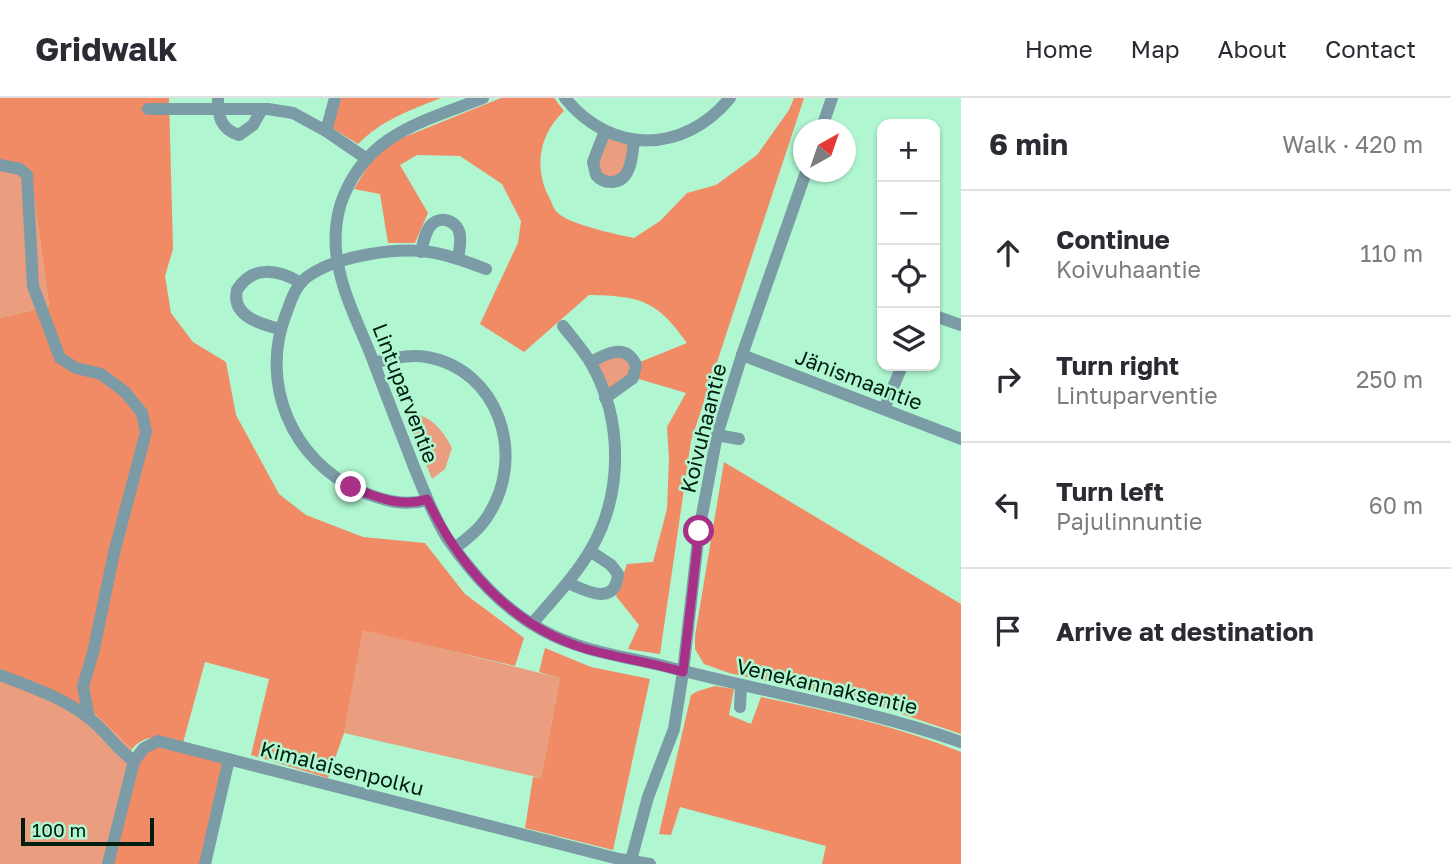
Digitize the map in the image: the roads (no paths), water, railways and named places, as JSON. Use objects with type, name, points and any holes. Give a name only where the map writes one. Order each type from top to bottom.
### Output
[{"type":"street","points":[[326,131],[335,98]]},
{"type":"street","name":"Lintuparventie","points":[[483,98],[403,129],[385,141],[367,159],[349,186],[341,205],[337,227],[337,263],[341,278],[427,499],[455,548],[487,588],[532,625],[552,636],[586,649],[683,672]]},
{"type":"street","points":[[565,98],[580,114],[605,131],[634,140],[665,139],[691,130],[713,117],[730,98]]},
{"type":"street","points":[[825,119],[832,98]]},
{"type":"street","points":[[218,103],[223,127],[239,135],[253,125],[262,109]]},
{"type":"street","points":[[148,109],[218,103],[293,113],[326,131],[367,159]]},
{"type":"street","points":[[605,131],[593,162],[596,175],[607,182],[619,181],[624,177],[630,165],[634,140]]},
{"type":"street","points":[[0,165],[20,169],[27,175],[33,286],[60,359],[110,380],[136,403],[145,422],[144,446],[114,553],[93,653],[83,685],[89,718]]},
{"type":"street","name":"Koivuhaantie","points":[[630,862],[648,797],[674,729],[699,531],[717,435],[803,182]]},
{"type":"street","points":[[421,252],[430,227],[438,220],[447,220],[454,223],[460,232],[458,259]]},
{"type":"street","points":[[427,499],[402,504],[366,493],[334,477],[311,454],[289,422],[277,386],[276,348],[280,329],[290,302],[301,283],[309,276],[337,263],[373,254],[421,252],[458,259],[486,269]]},
{"type":"street","points":[[280,329],[242,313],[236,302],[237,290],[247,279],[264,271],[278,272],[301,283]]},
{"type":"street","points":[[940,318],[961,325]]},
{"type":"street","points":[[532,625],[568,583],[590,551],[607,511],[615,470],[614,441],[605,398],[591,362],[563,326]]},
{"type":"street","points":[[591,362],[604,354],[617,351],[629,355],[636,365],[633,379],[605,398]]},
{"type":"street","name":"Jänismaantie","points":[[742,355],[961,439]]},
{"type":"street","points":[[374,363],[409,356],[442,361],[480,387],[501,420],[507,448],[507,464],[495,503],[479,528],[455,548]]},
{"type":"street","points":[[884,409],[900,371]]},
{"type":"street","points":[[717,435],[739,439]]},
{"type":"street","points":[[568,583],[592,594],[605,594],[611,590],[617,581],[618,573],[590,551]]},
{"type":"street","name":"Venekannaksentie","points":[[683,672],[865,712],[961,742]]},
{"type":"street","points":[[0,675],[59,699],[89,718],[117,748],[134,761],[108,864]]},
{"type":"street","points":[[740,707],[741,685]]},
{"type":"street","name":"Kimalaisenpolku","points":[[134,761],[144,748],[158,741],[630,862],[650,864]]},
{"type":"street","points":[[205,864],[229,759]]}]
